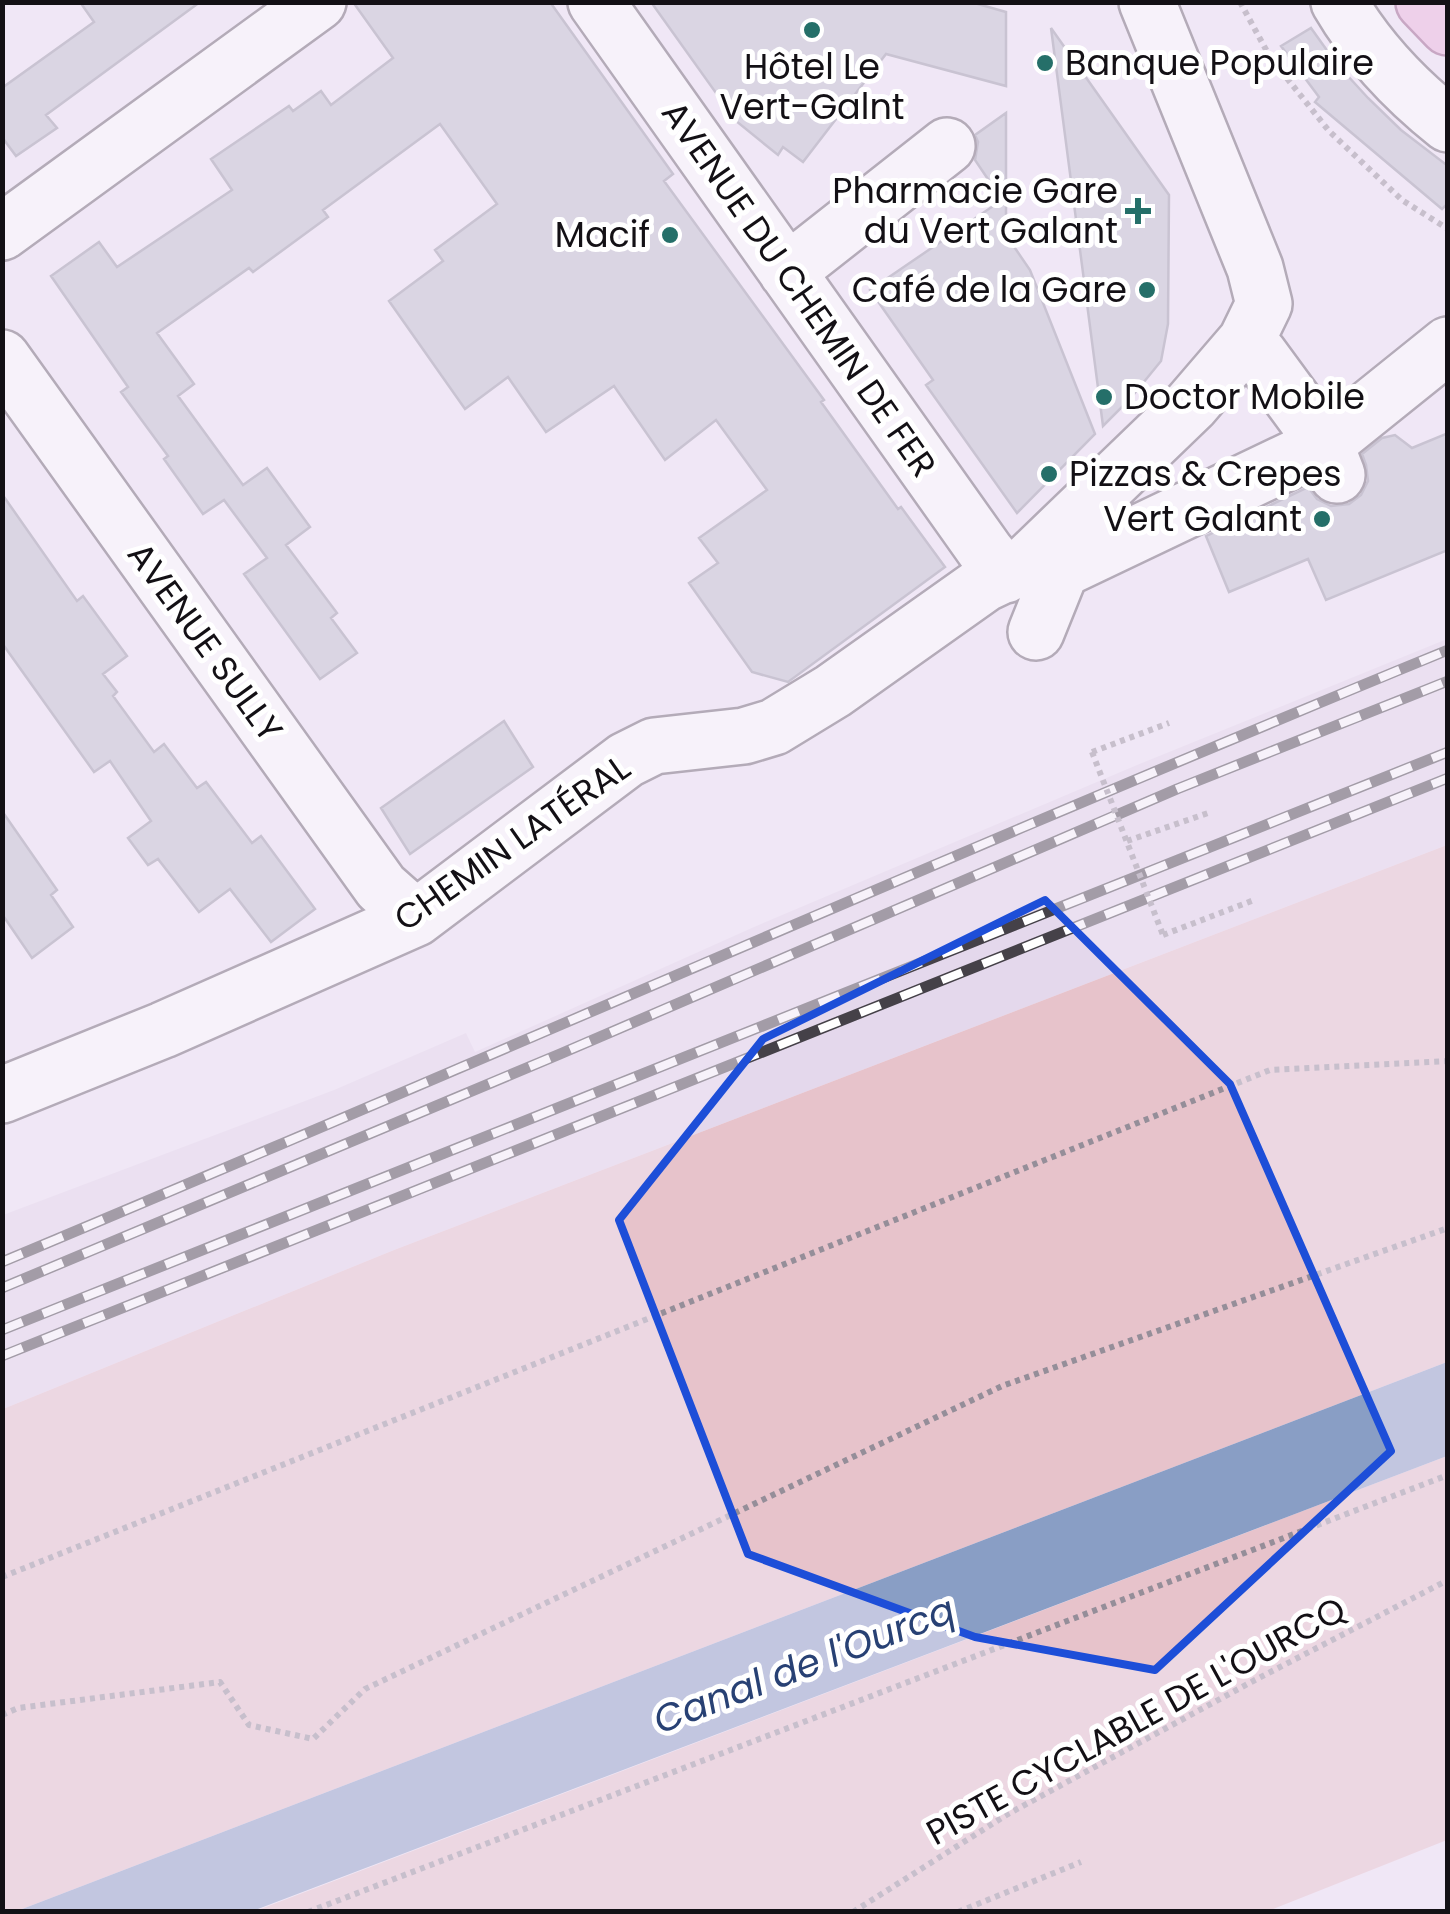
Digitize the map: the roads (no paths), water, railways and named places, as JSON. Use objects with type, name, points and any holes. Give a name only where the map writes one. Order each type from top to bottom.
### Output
[{"type":"main road","points":[[1424,2],[1448,28]]},
{"type":"street","points":[[2,232],[318,2]]},
{"type":"street","name":"AVENUE DU CHEMIN DE FER","points":[[596,2],[986,552],[1038,568]]},
{"type":"street","points":[[1147,2],[1256,268],[1264,304],[1246,341],[1191,405],[1026,564],[1038,568],[1332,461],[1448,346]]},
{"type":"street","points":[[1339,2],[1352,25],[1412,96],[1448,124]]},
{"type":"street","points":[[787,272],[947,146]]},
{"type":"street","points":[[1260,354],[1332,461]]},
{"type":"street","name":"AVENUE SULLY","points":[[2,358],[381,887],[416,918]]},
{"type":"street","points":[[1036,632],[1038,568]]},
{"type":"street","name":"CHEMIN LATÉRAL","points":[[2,1096],[164,1030],[416,918],[626,760],[654,746],[744,736],[774,728],[834,691],[974,590],[1038,568]]},
{"type":"water","name":"Canal de l'Ourcq","points":[[1447,1362],[1447,1456],[253,1911],[17,1911]]},
{"type":"railway","points":[[2,1262],[1448,650]]},
{"type":"railway","points":[[2,1288],[1177,789],[1448,681]]},
{"type":"railway","points":[[2,1330],[1448,752]]},
{"type":"railway","points":[[2,1356],[1448,778]]},
{"type":"place","name":"Hôtel Le Vert-Galnt","points":[[812,30]]},
{"type":"place","name":"Banque Populaire","points":[[1045,63]]},
{"type":"place","name":"Pharmacie Gare du Vert Galant","points":[[1138,211]]},
{"type":"place","name":"Macif","points":[[670,235]]},
{"type":"place","name":"Café de la Gare","points":[[1147,290]]},
{"type":"place","name":"Doctor Mobile","points":[[1104,397]]},
{"type":"place","name":"Pizzas & Crepes","points":[[1049,474]]},
{"type":"place","name":"Vert Galant","points":[[1322,519]]}]
